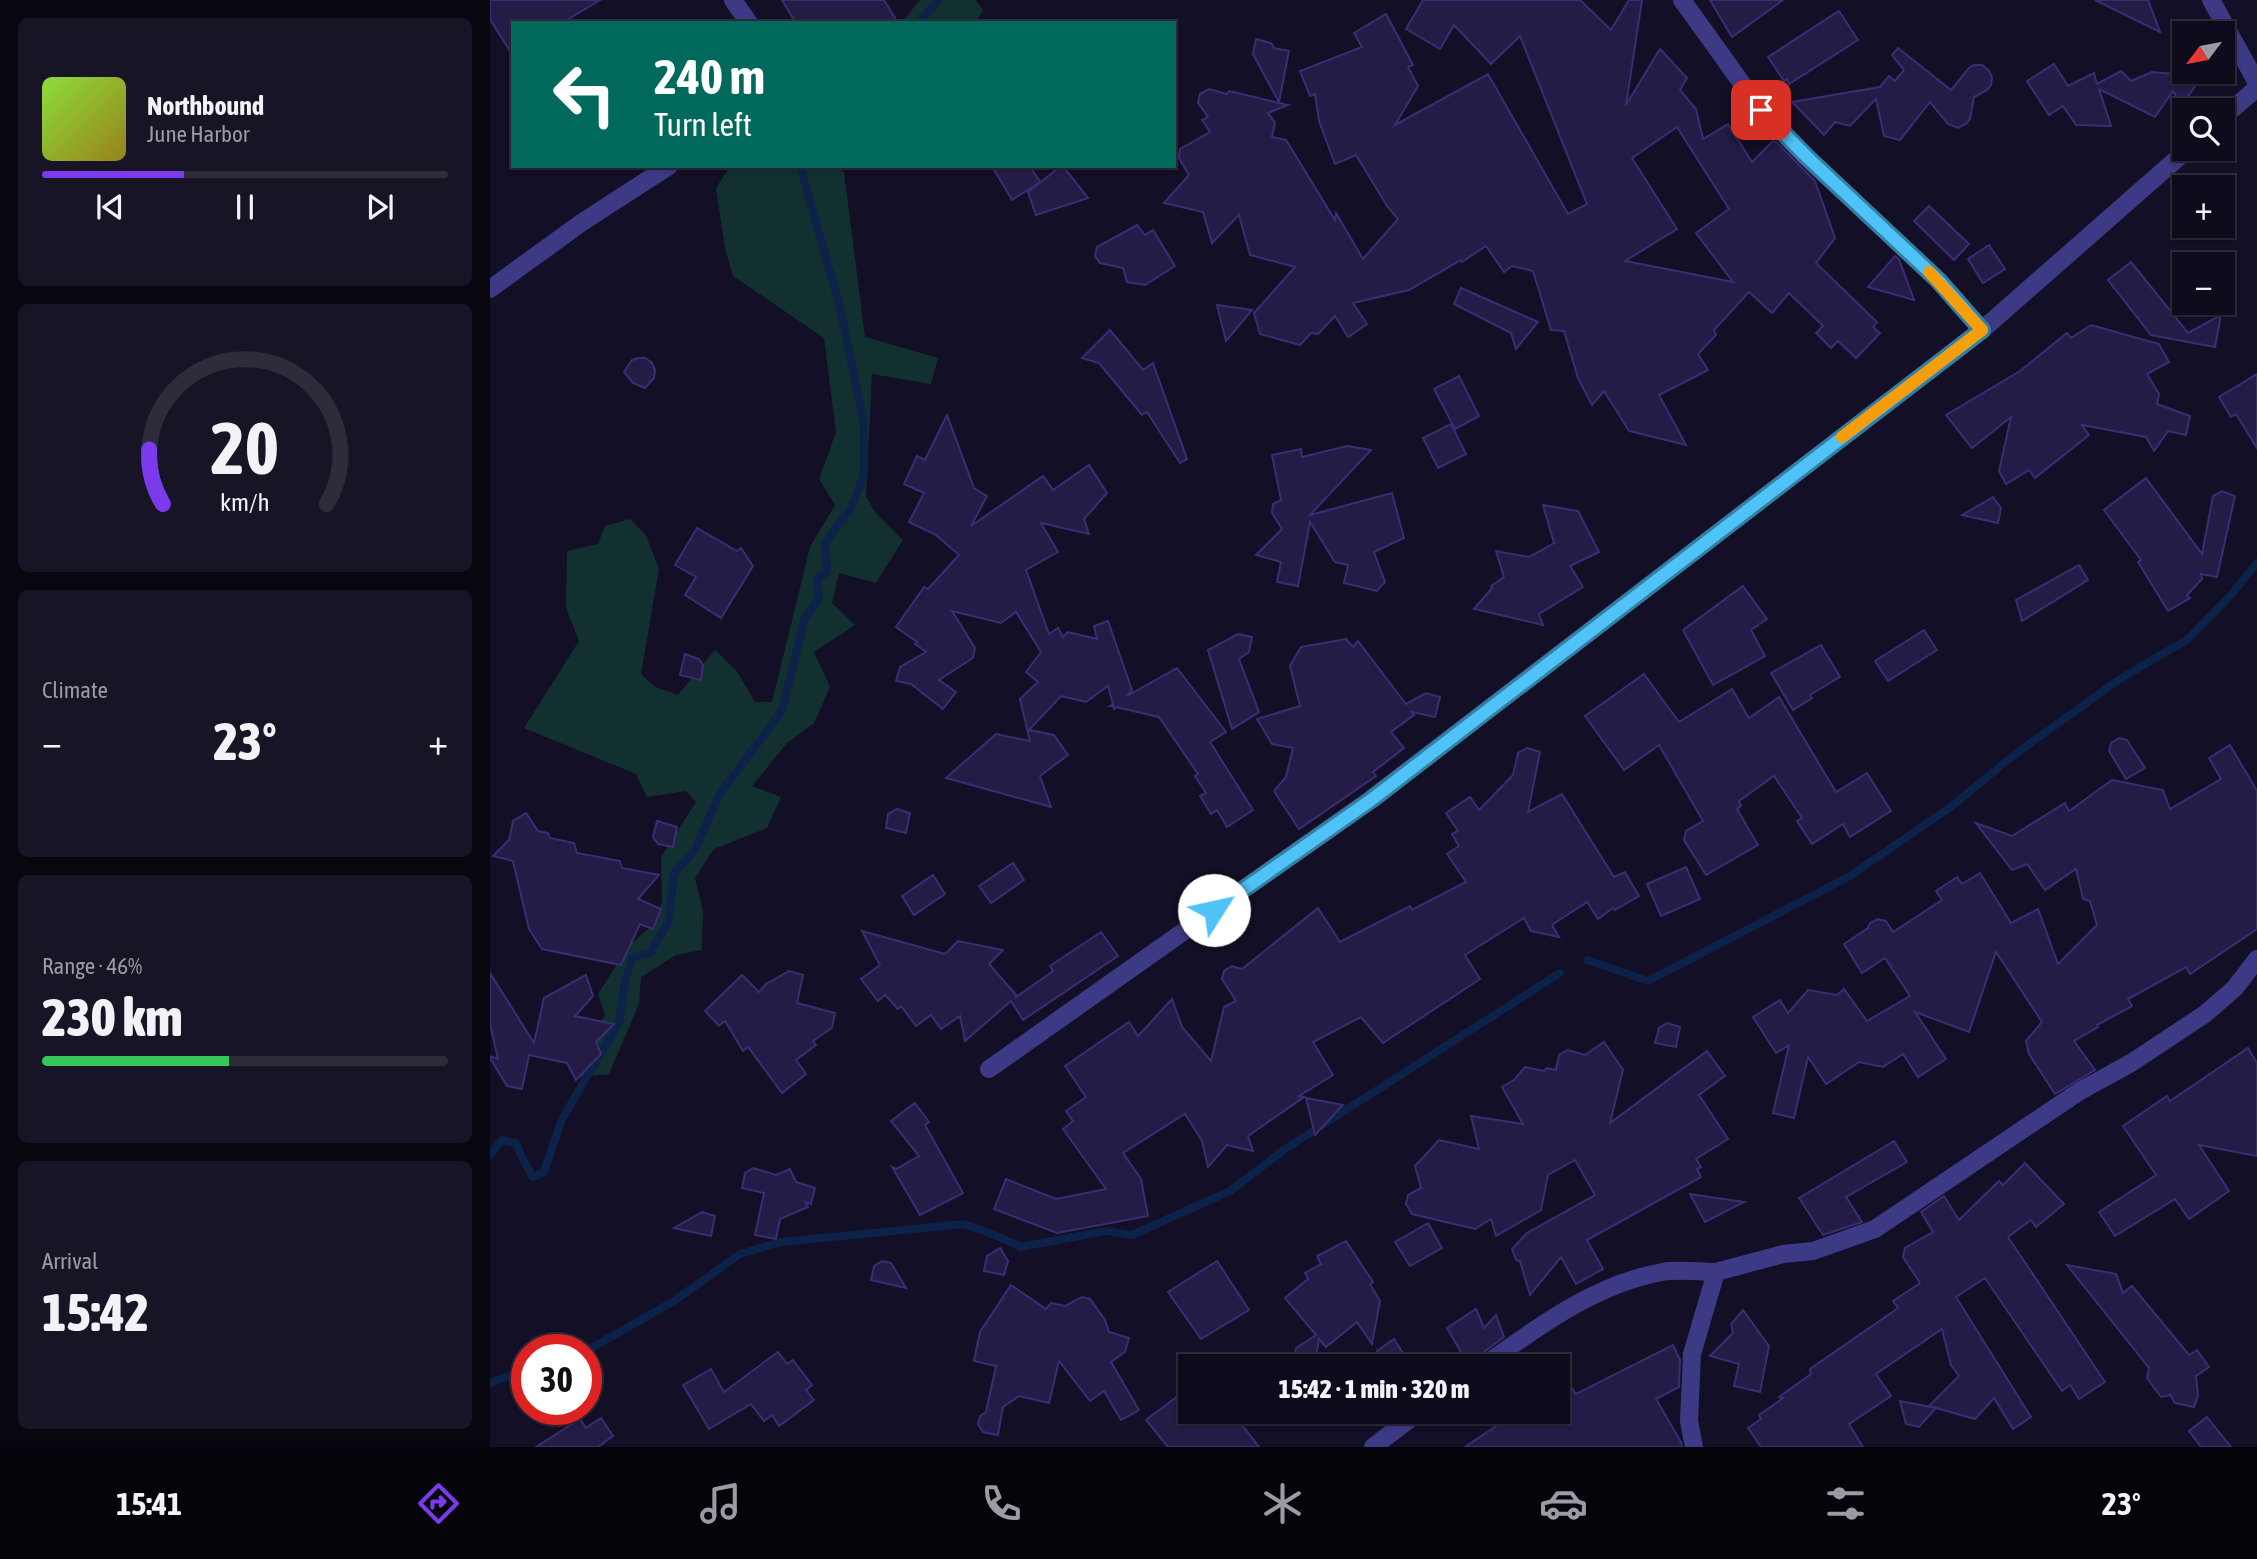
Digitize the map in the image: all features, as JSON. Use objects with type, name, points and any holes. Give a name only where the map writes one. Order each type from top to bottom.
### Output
[{"type":"street","points":[[733,0],[748,21]]},
{"type":"street","points":[[1682,0],[1761,110],[1938,280],[1982,330]]},
{"type":"street","points":[[2211,0],[2257,85],[2235,106]]},
{"type":"street","points":[[989,1069],[1371,800],[1982,330],[2174,161]]},
{"type":"street","points":[[490,289],[582,223],[666,168]]},
{"type":"street","points":[[1501,1354],[1566,1309],[1620,1284],[1664,1272],[1716,1272],[1783,1254],[1813,1251],[1875,1229],[2080,1091],[2205,1014],[2235,988],[2257,959]]},
{"type":"street","points":[[1694,1447],[1689,1421],[1692,1354],[1716,1272]]},
{"type":"street","points":[[1373,1447],[1403,1424]]},
{"type":"green space","points":[[920,0],[975,0],[983,10],[977,21],[903,21]]},
{"type":"green space","points":[[729,168],[837,168],[844,172],[865,337],[938,358],[931,384],[872,374],[866,496],[874,511],[903,540],[876,583],[839,573],[832,603],[855,625],[814,652],[830,687],[814,723],[787,743],[752,786],[781,797],[767,828],[714,849],[695,878],[703,911],[702,950],[676,955],[641,977],[639,1004],[609,1074],[575,1078],[605,1014],[598,994],[628,947],[652,925],[662,902],[661,857],[696,802],[686,791],[647,797],[636,774],[524,728],[579,641],[566,608],[567,551],[598,544],[605,526],[630,519],[646,535],[659,569],[641,674],[655,687],[678,695],[715,650],[736,670],[755,702],[772,702],[810,547],[835,505],[819,479],[836,432],[824,338],[733,276],[725,248],[716,188]]},
{"type":"building","points":[[490,0],[600,0],[565,21],[511,21],[511,53],[490,19]]},
{"type":"building","points":[[782,0],[884,0],[897,21],[795,21]]},
{"type":"building","points":[[1423,0],[1580,0],[1611,30],[1629,0],[1642,0],[1626,105],[1660,49],[1687,78],[1680,90],[1696,109],[1703,139],[1728,124],[1752,162],[1773,141],[1776,142],[1815,181],[1835,238],[1816,263],[1877,322],[1873,327],[1880,333],[1856,358],[1838,341],[1831,348],[1816,333],[1823,326],[1789,293],[1772,313],[1749,292],[1714,330],[1716,335],[1698,354],[1708,370],[1659,395],[1686,445],[1629,431],[1604,391],[1592,405],[1578,378],[1564,331],[1551,330],[1533,271],[1512,266],[1504,272],[1486,246],[1409,290],[1353,303],[1367,324],[1348,337],[1335,316],[1318,334],[1311,333],[1300,345],[1260,334],[1254,313],[1295,267],[1250,255],[1239,215],[1212,243],[1203,212],[1164,203],[1189,175],[1179,158],[1180,149],[1210,132],[1202,120],[1208,117],[1198,103],[1200,94],[1209,89],[1227,94],[1229,91],[1288,105],[1268,113],[1275,123],[1272,137],[1286,140],[1335,220],[1336,213],[1363,259],[1398,219],[1356,155],[1335,164],[1319,121],[1315,94],[1310,96],[1300,71],[1362,47],[1354,33],[1386,14],[1413,65],[1408,67],[1418,86],[1395,125],[1488,74],[1568,214],[1587,204],[1520,36],[1491,64],[1454,25],[1440,49],[1406,29]],"holes":[[[1677,127],[1729,209],[1696,233],[1733,282],[1625,261],[1677,229],[1632,158]]]},
{"type":"building","points":[[1710,0],[1783,0],[1732,37]]},
{"type":"building","points":[[2095,0],[2148,0],[2160,32]]},
{"type":"building","points":[[1839,11],[1858,40],[1789,84],[1787,79],[1784,81],[1768,57]]},
{"type":"building","points":[[1256,39],[1271,43],[1274,48],[1289,51],[1279,102],[1253,54]]},
{"type":"building","points":[[1898,48],[1951,90],[1974,65],[1982,65],[1989,71],[1992,77],[1991,85],[1974,97],[1970,119],[1966,124],[1958,128],[1948,124],[1930,102],[1900,140],[1884,136],[1876,99],[1850,126],[1835,122],[1824,135],[1792,102],[1880,87],[1889,76],[1895,81],[1904,70],[1892,55]]},
{"type":"building","points":[[2054,64],[2068,86],[2094,73],[2097,84],[2121,71],[2131,81],[2152,72],[2172,74],[2172,84],[2197,84],[2187,98],[2176,98],[2173,91],[2155,117],[2099,89],[2111,126],[2076,125],[2063,106],[2049,115],[2027,81]]},
{"type":"building","points":[[993,168],[1031,168],[1040,182],[1012,200]]},
{"type":"building","points":[[1058,168],[1065,168],[1088,198],[1036,215],[1028,192]]},
{"type":"building","points":[[1929,206],[1969,244],[1954,260],[1914,221]]},
{"type":"building","points":[[1137,225],[1145,235],[1153,230],[1175,266],[1145,285],[1127,282],[1123,268],[1100,263],[1095,256],[1097,247]]},
{"type":"building","points":[[1989,245],[2005,269],[1983,283],[1968,259]]},
{"type":"building","points":[[1895,256],[1899,259],[1914,300],[1868,287]]},
{"type":"building","points":[[2131,262],[2188,333],[2221,315],[2215,347],[2151,335],[2108,280]]},
{"type":"building","points":[[1461,288],[1538,322],[1516,349],[1511,333],[1454,304]]},
{"type":"building","points":[[1217,305],[1252,310],[1226,341]]},
{"type":"building","points":[[2091,325],[2159,344],[2169,362],[2147,374],[2159,394],[2157,404],[2190,416],[2186,435],[2168,431],[2154,451],[2146,437],[2082,425],[2089,435],[2035,478],[2029,470],[2006,484],[1999,471],[2011,417],[1972,448],[1946,415],[2020,371],[2067,333],[2071,338]]},
{"type":"building","points":[[1110,330],[1143,370],[1153,363],[1187,459],[1180,463],[1147,412],[1142,415],[1099,363],[1082,358]]},
{"type":"building","points":[[645,358],[652,363],[655,370],[654,378],[645,388],[633,383],[624,372],[632,360]]},
{"type":"building","points":[[2257,374],[2257,448],[2236,414],[2231,417],[2219,397]]},
{"type":"building","points":[[1459,376],[1479,416],[1455,429],[1434,389]]},
{"type":"building","points":[[947,415],[974,488],[987,496],[971,526],[1043,476],[1053,490],[1089,465],[1107,493],[1084,519],[1089,534],[1041,523],[1058,552],[1026,570],[1049,634],[1058,628],[1063,637],[1068,632],[1097,639],[1094,626],[1108,621],[1132,690],[1127,696],[1177,668],[1226,732],[1210,742],[1253,810],[1227,827],[1217,810],[1211,814],[1200,796],[1206,793],[1195,776],[1198,774],[1159,717],[1116,707],[1114,709],[1110,706],[1113,704],[1108,686],[1086,702],[1061,696],[1029,730],[1054,735],[1068,755],[1040,776],[1051,807],[946,778],[996,734],[1030,741],[1020,699],[1038,682],[1026,672],[1041,652],[1016,612],[1001,623],[952,611],[975,648],[973,658],[939,680],[956,692],[943,709],[911,684],[896,681],[900,667],[926,652],[896,627],[924,587],[928,589],[959,555],[936,535],[909,522],[924,493],[904,484],[917,456],[925,460]]},
{"type":"building","points":[[1451,424],[1466,454],[1438,468],[1423,438]]},
{"type":"building","points":[[1347,446],[1371,450],[1310,515],[1392,493],[1404,538],[1374,552],[1385,582],[1377,591],[1344,583],[1348,565],[1335,562],[1310,522],[1298,586],[1277,582],[1281,562],[1256,555],[1282,529],[1272,513],[1273,504],[1281,500],[1272,455],[1301,449],[1302,457]]},
{"type":"building","points":[[2146,478],[2202,554],[2213,496],[2222,491],[2235,496],[2217,577],[2201,574],[2202,579],[2187,595],[2190,598],[2168,611],[2138,562],[2141,560],[2104,510]]},
{"type":"building","points":[[1993,497],[2001,508],[1998,523],[1962,515]]},
{"type":"building","points":[[1543,505],[1578,511],[1599,552],[1570,566],[1583,587],[1539,614],[1543,625],[1474,609],[1491,586],[1504,577],[1496,551],[1529,557],[1554,543]]},
{"type":"building","points":[[697,528],[737,551],[741,548],[753,566],[721,618],[685,595],[696,577],[675,565]]},
{"type":"building","points":[[2079,565],[2088,580],[2022,621],[2016,600]]},
{"type":"building","points":[[1743,586],[1767,619],[1751,630],[1765,656],[1713,685],[1683,630]]},
{"type":"building","points":[[1924,630],[1937,650],[1888,681],[1875,661]]},
{"type":"building","points":[[1238,634],[1252,637],[1249,652],[1239,659],[1259,712],[1232,729],[1208,650]]},
{"type":"building","points":[[1346,639],[1353,647],[1358,641],[1406,704],[1426,693],[1440,697],[1435,717],[1412,712],[1414,715],[1391,732],[1404,748],[1373,772],[1376,776],[1299,829],[1274,791],[1286,777],[1293,748],[1272,744],[1257,719],[1300,706],[1290,666],[1301,647]]},
{"type":"building","points":[[1821,645],[1840,677],[1810,695],[1812,698],[1793,710],[1771,673]]},
{"type":"building","points":[[685,654],[699,659],[703,665],[701,680],[680,675]]},
{"type":"building","points":[[1644,674],[1679,722],[1732,689],[1749,718],[1779,697],[1836,792],[1867,773],[1891,811],[1850,837],[1843,824],[1812,844],[1797,821],[1802,818],[1774,776],[1739,801],[1741,806],[1737,809],[1758,845],[1706,875],[1684,840],[1686,831],[1703,821],[1659,745],[1624,770],[1585,716]]},
{"type":"building","points":[[2119,738],[2127,740],[2145,768],[2126,779],[2109,751],[2111,743]]},
{"type":"building","points":[[2230,745],[2257,791],[2257,929],[2190,974],[2186,967],[2128,999],[2132,1006],[2074,1041],[2095,1070],[2055,1094],[2029,1054],[2026,1041],[2042,1022],[1996,952],[1969,1032],[1915,1012],[1946,1059],[1918,1077],[1903,1054],[1883,1067],[1859,1062],[1826,1084],[1808,1057],[1794,1118],[1773,1113],[1789,1045],[1776,1053],[1753,1017],[1780,1000],[1788,1013],[1808,990],[1837,995],[1844,989],[1867,1021],[1910,996],[1885,958],[1862,973],[1844,944],[1868,928],[1870,923],[1878,919],[1886,921],[1893,932],[1942,900],[1936,891],[1957,877],[1962,884],[1980,873],[2011,923],[2038,909],[2058,964],[2097,925],[2090,901],[2083,899],[2076,869],[2045,890],[2027,864],[2012,870],[1976,823],[2012,836],[2065,803],[2069,811],[2112,780],[2163,790],[2170,809],[2221,779],[2209,758]]},
{"type":"building","points":[[1527,748],[1540,752],[1528,812],[1562,794],[1614,877],[1625,872],[1639,896],[1615,910],[1613,908],[1598,919],[1587,902],[1552,925],[1559,937],[1531,931],[1524,918],[1465,955],[1480,979],[1383,1043],[1361,1017],[1313,1042],[1333,1075],[1299,1096],[1304,1097],[1248,1136],[1253,1151],[1227,1145],[1208,1167],[1202,1141],[1185,1114],[1123,1153],[1141,1179],[1148,1216],[1057,1233],[994,1209],[1006,1179],[1056,1199],[1106,1189],[1063,1129],[1073,1121],[1066,1111],[1086,1097],[1065,1066],[1129,1022],[1138,1036],[1172,999],[1182,1027],[1211,1061],[1224,1007],[1236,1001],[1222,979],[1224,971],[1232,966],[1242,969],[1318,908],[1340,942],[1410,906],[1412,910],[1466,882],[1447,854],[1459,846],[1452,834],[1458,831],[1446,813],[1470,797],[1479,810],[1513,775],[1518,753]]},
{"type":"building","points":[[897,809],[910,813],[906,833],[886,828],[888,814]]},
{"type":"building","points":[[526,813],[538,831],[548,833],[550,838],[574,843],[577,853],[620,861],[622,868],[659,875],[638,899],[661,909],[653,929],[640,924],[621,965],[542,949],[529,929],[513,861],[493,856],[509,840],[513,821]]},
{"type":"building","points":[[657,821],[677,827],[673,847],[658,844],[653,837]]},
{"type":"building","points":[[1013,863],[1024,880],[991,903],[979,886]]},
{"type":"building","points":[[1686,867],[1700,899],[1661,916],[1647,884]]},
{"type":"building","points":[[933,875],[945,894],[914,915],[902,896]]},
{"type":"building","points":[[862,931],[945,954],[958,941],[1003,950],[989,964],[1017,996],[1015,998],[1053,971],[1050,966],[1101,932],[1118,956],[1023,1020],[1011,1001],[965,1041],[960,1016],[941,1029],[931,1015],[916,1026],[901,1006],[898,1009],[885,995],[878,1001],[861,979],[880,965]]},
{"type":"building","points":[[789,971],[803,975],[797,1003],[835,1013],[832,1028],[813,1041],[816,1045],[796,1060],[806,1074],[782,1093],[748,1047],[743,1051],[725,1021],[719,1026],[705,1011],[742,975],[759,992],[766,984]]},
{"type":"building","points":[[490,973],[534,1043],[544,998],[586,975],[593,996],[575,1016],[614,1024],[596,1042],[601,1054],[576,1080],[567,1063],[529,1055],[522,1089],[507,1086],[490,1058],[498,1059],[490,1024]]},
{"type":"building","points":[[1667,1023],[1680,1027],[1676,1047],[1655,1043],[1659,1028]]},
{"type":"building","points":[[1604,1042],[1623,1070],[1610,1123],[1707,1051],[1725,1076],[1699,1095],[1728,1139],[1696,1159],[1701,1167],[1697,1169],[1701,1177],[1587,1240],[1603,1269],[1576,1284],[1561,1257],[1530,1295],[1520,1261],[1516,1260],[1512,1249],[1527,1233],[1595,1195],[1575,1160],[1548,1175],[1541,1210],[1496,1236],[1491,1219],[1475,1229],[1412,1214],[1406,1204],[1408,1195],[1421,1188],[1415,1166],[1439,1140],[1479,1149],[1471,1116],[1523,1124],[1502,1087],[1514,1080],[1525,1067],[1544,1071],[1547,1068],[1556,1070],[1559,1055],[1568,1050],[1585,1055]]},
{"type":"building","points":[[2248,1048],[2257,1063],[2257,1156],[2199,1145],[2229,1191],[2189,1219],[2175,1199],[2115,1236],[2099,1212],[2156,1175],[2123,1126],[2167,1096],[2170,1101]]},
{"type":"building","points":[[1306,1098],[1343,1105],[1315,1135]]},
{"type":"building","points":[[915,1103],[929,1122],[925,1125],[963,1193],[920,1215],[892,1167],[896,1169],[919,1156],[891,1121]]},
{"type":"building","points":[[1894,1141],[1907,1162],[1846,1197],[1862,1222],[1823,1235],[1799,1198]]},
{"type":"building","points":[[2025,1163],[2064,1204],[2036,1227],[2031,1220],[2008,1237],[2105,1382],[2079,1399],[2070,1385],[2062,1391],[1985,1278],[1956,1297],[2031,1417],[2013,1429],[1994,1398],[1975,1419],[1929,1406],[1959,1376],[1951,1365],[1942,1329],[1876,1374],[1891,1396],[1849,1424],[1863,1447],[1761,1447],[1748,1428],[1761,1419],[1759,1415],[1811,1374],[1810,1369],[1898,1308],[1893,1301],[1920,1283],[1903,1257],[1905,1248],[1933,1232],[1921,1212],[1944,1196],[1959,1220],[1999,1181],[2003,1185]]},
{"type":"building","points":[[753,1168],[776,1175],[790,1169],[796,1182],[815,1188],[811,1204],[805,1202],[808,1207],[780,1219],[776,1239],[755,1235],[764,1193],[742,1188],[745,1173]]},
{"type":"building","points":[[1690,1194],[1744,1202],[1705,1222]]},
{"type":"building","points":[[702,1212],[715,1216],[711,1236],[674,1228]]},
{"type":"building","points":[[1428,1223],[1442,1248],[1410,1266],[1395,1242]]},
{"type":"building","points":[[1346,1241],[1373,1282],[1370,1284],[1380,1301],[1372,1344],[1357,1322],[1326,1347],[1319,1339],[1316,1354],[1295,1354],[1296,1348],[1316,1335],[1285,1298],[1308,1279],[1305,1273],[1321,1264],[1317,1256]]},
{"type":"building","points":[[1000,1248],[1008,1261],[1004,1275],[984,1271],[987,1256]]},
{"type":"building","points":[[882,1261],[891,1263],[906,1288],[871,1280],[874,1266]]},
{"type":"building","points":[[1217,1261],[1249,1310],[1201,1339],[1168,1292]]},
{"type":"building","points":[[2067,1265],[2116,1274],[2123,1293],[2132,1286],[2189,1355],[2197,1350],[2209,1367],[2196,1376],[2198,1396],[2194,1407],[2175,1403],[2170,1395],[2161,1397],[2147,1378],[2149,1368]]},
{"type":"building","points":[[1011,1285],[1046,1309],[1051,1303],[1065,1306],[1082,1297],[1090,1299],[1105,1320],[1109,1332],[1129,1338],[1125,1352],[1111,1362],[1139,1410],[1121,1420],[1104,1391],[1090,1401],[1059,1361],[1049,1403],[1019,1396],[1003,1407],[998,1435],[983,1432],[978,1424],[980,1416],[986,1412],[996,1366],[974,1361],[980,1332]]},
{"type":"building","points":[[1476,1309],[1484,1328],[1496,1315],[1504,1337],[1481,1354],[1462,1354],[1447,1328]]},
{"type":"building","points":[[1743,1310],[1769,1346],[1760,1392],[1734,1386],[1739,1364],[1710,1356],[1733,1333],[1731,1324]]},
{"type":"building","points":[[1394,1339],[1403,1354],[1379,1354],[1377,1351]]},
{"type":"building","points":[[1673,1345],[1680,1360],[1679,1387],[1656,1399],[1682,1447],[1465,1447],[1499,1424],[1570,1424],[1570,1385],[1576,1394]]},
{"type":"building","points":[[778,1352],[787,1364],[793,1360],[812,1385],[806,1390],[814,1400],[779,1426],[772,1415],[764,1421],[751,1404],[709,1429],[683,1385],[711,1369],[724,1392]]},
{"type":"building","points":[[1178,1396],[1178,1424],[1241,1424],[1259,1447],[1168,1447],[1146,1420]]},
{"type":"building","points":[[1900,1401],[1936,1408],[1919,1427],[1906,1424]]},
{"type":"building","points":[[2207,1417],[2231,1447],[2201,1447],[2189,1431]]},
{"type":"building","points":[[602,1420],[613,1436],[598,1447],[536,1447],[571,1425],[584,1425],[586,1428],[590,1425],[602,1425]]},
{"type":"waterway","points":[[921,21],[938,0]]},
{"type":"waterway","points":[[490,1155],[502,1140],[516,1143],[533,1177],[544,1172],[562,1119],[619,1023],[625,982],[632,958],[650,953],[668,922],[674,873],[695,850],[719,795],[782,711],[805,618],[819,598],[817,578],[827,572],[825,543],[851,508],[864,476],[864,424],[840,307],[801,168]]},
{"type":"waterway","points":[[1587,960],[1648,981],[1850,876],[1952,806],[2014,755],[2120,679],[2188,639],[2230,596],[2257,563]]},
{"type":"waterway","points":[[602,1342],[674,1301],[740,1254],[781,1242],[964,1224],[1021,1247],[1106,1231],[1132,1235],[1230,1191],[1285,1149],[1560,973]]},
{"type":"waterway","points":[[490,1383],[511,1375]]},
{"type":"slow traffic","points":[[1842,437],[1982,330],[1929,272]]},
{"type":"route","points":[[1214,910],[1371,800],[1982,330],[1938,280],[1761,110]]}]
